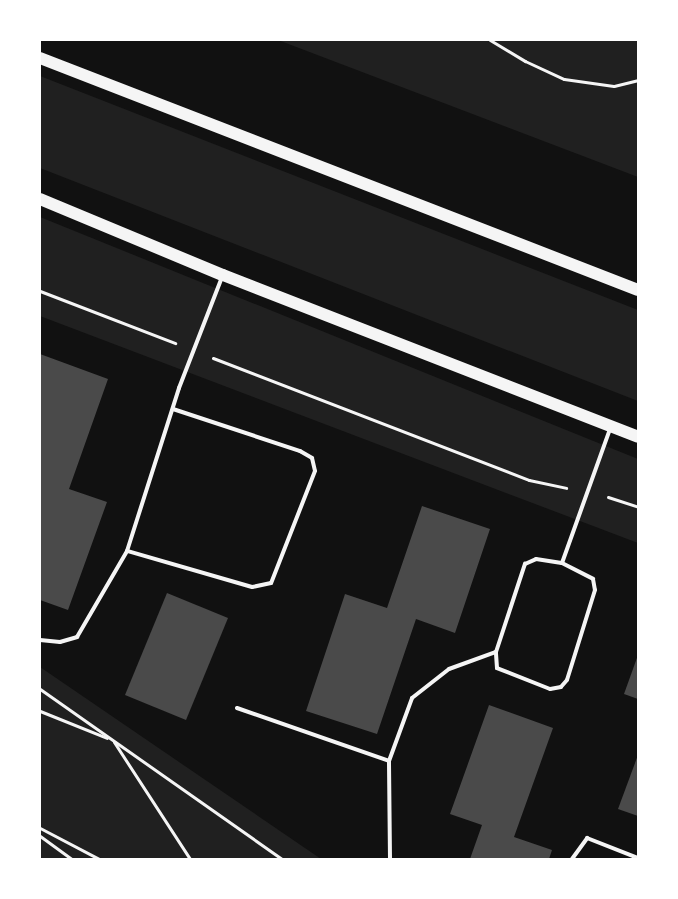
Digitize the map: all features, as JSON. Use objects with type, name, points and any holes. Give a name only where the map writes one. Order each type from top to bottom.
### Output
[{"type":"main road","points":[[40,58],[638,290]]},
{"type":"main road","points":[[40,199],[223,275],[638,437]]},
{"type":"lane","points":[[40,640],[60,642],[77,637],[127,551],[193,350],[223,275]]},
{"type":"lane","points":[[127,551],[252,587],[271,582],[315,471],[312,458],[300,451],[173,409]]},
{"type":"lane","points":[[562,563],[611,426]]},
{"type":"lane","points":[[536,559],[562,563],[593,579],[595,590],[568,680],[562,687],[550,689],[503,672],[497,668],[496,652],[525,564],[536,559]]},
{"type":"lane","points":[[390,859],[389,761],[412,698],[449,669],[496,652]]},
{"type":"lane","points":[[237,708],[389,761]]},
{"type":"lane","points":[[572,859],[587,838],[638,858]]},
{"type":"path","points":[[490,40],[525,62],[564,79],[614,86],[638,80]]},
{"type":"path","points":[[40,291],[529,480],[586,492],[638,507]]},
{"type":"path","points":[[40,689],[282,859]]},
{"type":"path","points":[[40,711],[112,740],[190,859]]},
{"type":"path","points":[[40,828],[99,859]]},
{"type":"path","points":[[40,836],[72,859]]},
{"type":"shaded area","points":[[278,40],[638,40],[638,177]]},
{"type":"shaded area","points":[[40,76],[638,310],[638,401],[40,168]]},
{"type":"shaded area","points":[[40,217],[638,459],[638,543],[40,316]]},
{"type":"shaded area","points":[[40,667],[321,859],[40,859]]},
{"type":"building","points":[[40,354],[108,379],[69,489],[107,502],[68,610],[40,600]]},
{"type":"building","points":[[422,506],[490,529],[455,633],[416,619],[377,734],[306,711],[345,594],[387,608]]},
{"type":"building","points":[[167,593],[228,618],[186,720],[125,695]]},
{"type":"building","points":[[638,655],[638,699],[624,694]]},
{"type":"building","points":[[489,705],[553,728],[514,837],[552,850],[549,859],[470,859],[482,825],[450,814]]},
{"type":"building","points":[[638,755],[638,816],[618,809]]}]
